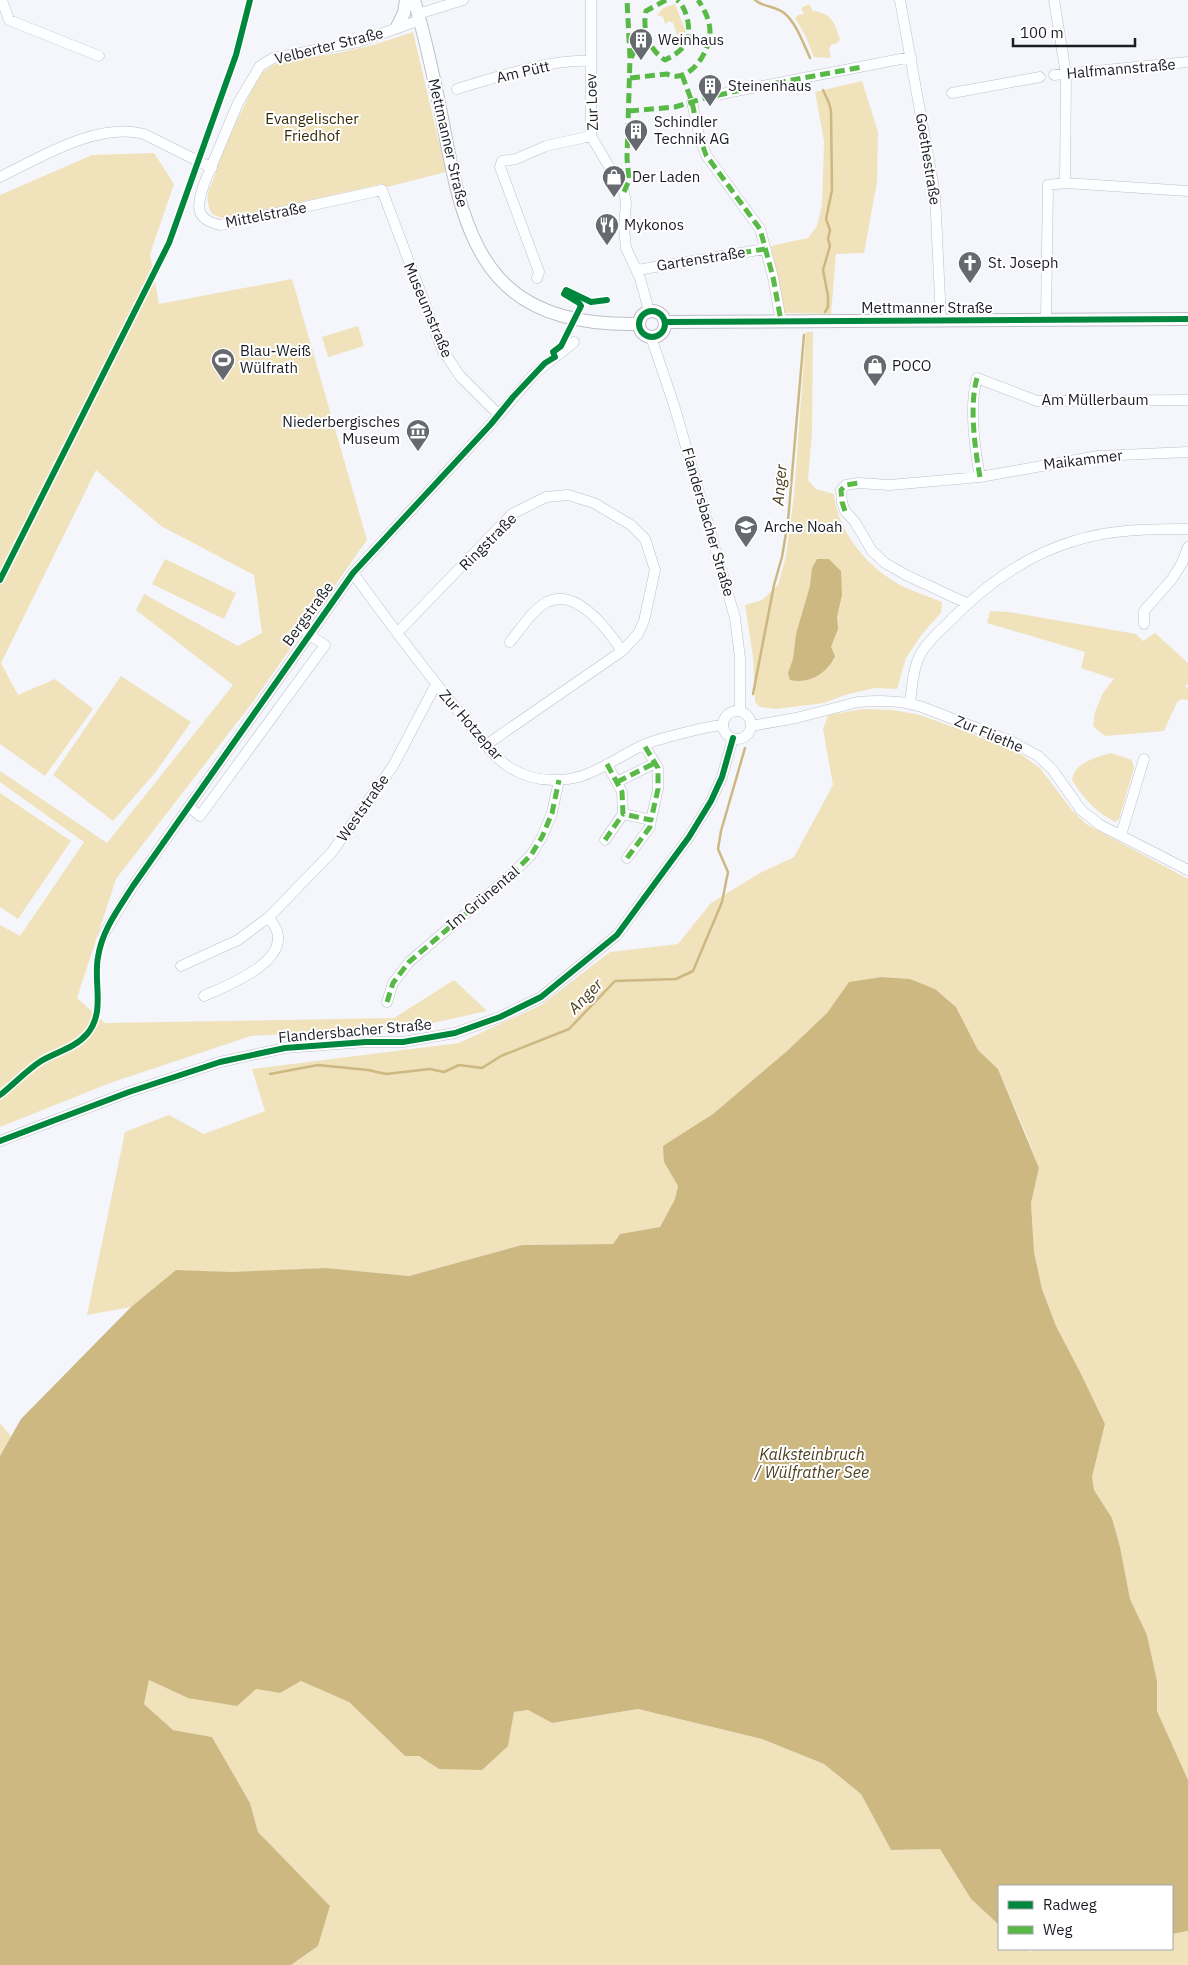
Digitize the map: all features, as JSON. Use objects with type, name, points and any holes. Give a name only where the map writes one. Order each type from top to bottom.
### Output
[{"type":"main road","points":[[397,27],[404,13],[406,0]]},
{"type":"main road","name":"Mettmanner Straße","points":[[414,0],[427,45],[458,193],[476,241],[494,272],[514,292],[540,307],[562,316],[595,323],[638,324]]},
{"type":"main road","points":[[655,310],[662,314],[666,322],[663,331],[656,337],[642,333],[638,324],[641,316],[649,311],[655,310]]},
{"type":"main road","name":"Mettmanner Straße","points":[[666,322],[1188,319]]},
{"type":"street","points":[[2,0],[9,20],[99,56]]},
{"type":"street","name":"Velberter Straße","points":[[212,168],[238,103],[260,66],[273,58],[358,42],[462,0]]},
{"type":"street","name":"Zur Loev","points":[[591,0],[591,136],[621,184],[626,203],[624,228],[626,248],[637,270],[649,311]]},
{"type":"street","name":"Goethestraße","points":[[900,0],[935,194],[941,320]]},
{"type":"street","points":[[1054,0],[1066,74],[1065,183]]},
{"type":"street","points":[[721,94],[911,57]]},
{"type":"street","name":"Am Pütt","points":[[457,89],[505,75],[552,65],[579,60],[591,61]]},
{"type":"street","name":"Halfmannstraße","points":[[1054,75],[1188,62]]},
{"type":"street","points":[[952,93],[1040,77]]},
{"type":"street","points":[[692,102],[699,135],[706,155],[760,229],[773,277],[781,321]]},
{"type":"street","points":[[0,177],[72,141],[111,133],[134,131],[144,134],[212,168]]},
{"type":"street","points":[[537,278],[539,272],[507,190],[500,167],[501,163],[546,146],[591,136]]},
{"type":"street","name":"Mittelstraße","points":[[212,168],[204,184],[200,198],[200,208],[202,216],[209,222],[221,225],[382,190]]},
{"type":"street","points":[[1046,320],[1048,185],[1065,183],[1188,191]]},
{"type":"street","name":"Museumstraße","points":[[382,190],[442,349],[460,376],[499,414]]},
{"type":"street","name":"Gartenstraße","points":[[637,270],[765,249]]},
{"type":"street","name":"Flandersbacher Straße","points":[[651,337],[666,377],[736,618],[740,658],[740,711]]},
{"type":"street","name":"Bergstraße","points":[[104,934],[133,886],[308,634],[353,573],[539,369],[574,342]]},
{"type":"street","name":"Am Müllerbaum","points":[[980,478],[976,458],[974,402],[977,378],[1037,401],[1188,400]]},
{"type":"street","name":"Maikammer","points":[[966,604],[885,563],[872,551],[855,522],[845,510],[841,490],[846,485],[858,483],[890,485],[980,478],[1098,456],[1188,452]]},
{"type":"street","name":"Ringstraße","points":[[397,633],[512,514],[546,497],[568,495],[594,503],[631,526],[645,539],[655,570],[644,621],[638,634],[622,651],[486,745]]},
{"type":"street","points":[[910,703],[915,667],[921,653],[966,604],[998,578],[1030,559],[1074,541],[1122,532],[1188,529]]},
{"type":"street","points":[[1144,624],[1144,611],[1172,579],[1182,563],[1188,547]]},
{"type":"street","name":"Zur Hotzepar","points":[[353,573],[436,684],[493,755],[515,770],[535,778],[558,780],[580,776],[644,745],[723,725]]},
{"type":"street","points":[[510,642],[546,602],[560,598],[578,603],[595,617],[613,637],[622,651]]},
{"type":"street","name":"Bergstraße","points":[[189,807],[200,816],[326,645],[308,634]]},
{"type":"street","name":"Weststraße","points":[[181,966],[238,940],[269,917],[332,852],[393,766],[436,684]]},
{"type":"street","name":"Zur Fliethe","points":[[751,726],[796,718],[858,702],[910,703],[1013,742],[1032,753],[1052,769],[1081,810],[1100,825],[1188,870]]},
{"type":"street","points":[[740,711],[750,718],[751,726],[746,736],[733,738],[725,732],[723,725],[728,714],[740,711]]},
{"type":"street","name":"Flandersbacher Straße","points":[[0,1141],[145,1086],[227,1060],[285,1048],[366,1042],[403,1042],[455,1033],[495,1020],[541,997],[618,935],[689,837],[708,807],[722,777],[733,738]]},
{"type":"street","points":[[627,858],[650,827],[658,789],[658,768],[644,745]]},
{"type":"street","points":[[1121,836],[1144,758]]},
{"type":"street","points":[[617,782],[655,763]]},
{"type":"street","points":[[606,840],[622,814],[622,792],[607,764]]},
{"type":"street","name":"Im Grünental","points":[[387,1002],[393,983],[408,962],[511,875],[531,855],[542,837],[552,813],[558,780]]},
{"type":"street","points":[[622,814],[651,820]]},
{"type":"street","points":[[204,996],[250,974],[268,960],[276,947],[277,932],[269,917]]},
{"type":"green space","points":[[675,4],[686,32],[677,35],[673,23],[669,21],[665,24],[663,17],[657,15],[663,8]]},
{"type":"green space","points":[[809,4],[813,11],[829,17],[836,29],[840,40],[836,44],[832,44],[829,49],[831,58],[814,57],[805,35],[795,18],[798,15],[804,14],[801,8]]},
{"type":"green space","name":"Evangelischer Friedhof","points":[[413,32],[446,172],[387,187],[382,184],[234,217],[222,218],[212,214],[208,192],[215,176],[216,163],[260,74],[273,65],[290,60],[338,53],[373,45]]},
{"type":"green space","points":[[862,81],[878,132],[877,182],[864,253],[836,254],[831,314],[784,313],[771,246],[808,238],[817,226],[822,205],[824,141],[815,92]]},
{"type":"green space","points":[[154,153],[174,184],[150,254],[159,304],[292,279],[367,540],[252,703],[116,879],[77,998],[105,1023],[394,1018],[454,980],[487,1011],[428,1024],[376,1030],[251,1036],[110,1083],[0,1127],[0,925],[20,936],[84,842],[0,782],[0,771],[107,843],[233,685],[136,610],[144,594],[238,646],[262,633],[254,575],[161,526],[96,470],[1,663],[18,695],[55,679],[93,709],[45,776],[0,744],[0,195],[92,155]]},
{"type":"green space","points":[[358,326],[364,346],[328,357],[322,337]]},
{"type":"green space","points":[[806,332],[813,332],[812,433],[808,480],[816,489],[834,494],[836,507],[846,531],[852,542],[869,562],[901,585],[942,602],[941,613],[922,634],[906,658],[897,689],[874,688],[845,695],[824,703],[776,709],[760,707],[755,702],[753,657],[745,605],[762,600],[778,585],[786,556],[794,496]]},
{"type":"green space","points":[[165,559],[236,593],[224,619],[152,584]]},
{"type":"green space","points":[[990,611],[1009,612],[1136,634],[1143,641],[1155,633],[1188,663],[1188,684],[1185,686],[1188,688],[1188,700],[1182,699],[1177,702],[1164,731],[1105,736],[1093,726],[1095,712],[1103,693],[1114,679],[1081,668],[1085,652],[987,623]]},
{"type":"green space","points":[[121,676],[191,722],[155,773],[113,821],[53,775]]},
{"type":"green space","points":[[863,709],[893,710],[920,715],[981,737],[1022,755],[1040,768],[1071,809],[1086,824],[1188,879],[1188,1780],[1157,1711],[1157,1681],[1147,1635],[1130,1599],[1120,1547],[1112,1518],[1094,1490],[1092,1477],[1105,1424],[1056,1326],[1042,1289],[1034,1252],[1031,1203],[1039,1168],[998,1069],[978,1050],[956,1007],[935,989],[910,979],[882,977],[849,983],[827,1013],[787,1051],[713,1114],[690,1130],[664,1162],[678,1186],[675,1199],[660,1227],[620,1234],[613,1244],[522,1245],[409,1276],[326,1268],[231,1273],[176,1270],[131,1307],[87,1315],[125,1132],[169,1115],[204,1134],[265,1111],[252,1069],[459,1043],[541,1005],[610,952],[678,944],[711,903],[760,873],[794,857],[833,785],[823,729],[828,715]]},
{"type":"green space","points":[[1111,753],[1132,760],[1134,768],[1119,819],[1115,822],[1090,804],[1072,780],[1081,765]]},
{"type":"green space","points":[[0,793],[71,841],[18,919],[0,907]]},
{"type":"green space","points":[[0,1423],[11,1436],[0,1456]]},
{"type":"green space","points":[[149,1680],[188,1698],[256,1689],[280,1693],[301,1681],[349,1702],[405,1756],[419,1756],[439,1769],[508,1746],[514,1712],[528,1710],[552,1723],[638,1709],[762,1739],[824,1764],[861,1794],[891,1850],[940,1849],[971,1899],[998,1924],[998,1950],[1027,1950],[1030,1952],[1034,1950],[1173,1950],[1173,1934],[1188,1931],[1188,1965],[291,1965],[318,1946],[330,1906],[258,1832],[250,1803],[212,1737],[173,1730],[144,1704]]},
{"type":"water","points":[[817,559],[829,559],[841,571],[842,595],[837,617],[838,629],[831,647],[835,656],[827,668],[817,676],[804,680],[790,680],[788,673],[793,659],[796,634],[810,586],[812,568]]},
{"type":"water","name":"Kalksteinbruch / Wülfrather See","points":[[882,977],[910,979],[935,989],[956,1007],[978,1050],[998,1069],[1039,1168],[1031,1203],[1034,1252],[1042,1289],[1056,1326],[1105,1424],[1092,1477],[1094,1490],[1112,1518],[1120,1547],[1130,1599],[1147,1635],[1157,1681],[1157,1711],[1188,1780],[1188,1931],[1173,1934],[1173,1885],[998,1885],[998,1924],[971,1899],[940,1849],[891,1850],[861,1794],[824,1764],[762,1739],[638,1709],[552,1723],[528,1710],[514,1712],[508,1746],[482,1770],[439,1769],[419,1756],[405,1756],[349,1702],[301,1681],[280,1693],[256,1689],[237,1706],[188,1698],[149,1680],[144,1704],[173,1730],[212,1737],[250,1803],[258,1832],[330,1906],[318,1946],[291,1965],[0,1965],[0,1456],[21,1419],[131,1307],[176,1270],[231,1272],[326,1268],[409,1276],[522,1245],[613,1244],[620,1234],[660,1227],[675,1199],[678,1186],[664,1162],[663,1146],[713,1114],[787,1051],[827,1013],[849,982]]},
{"type":"waterway","name":"Anger","points":[[755,0],[777,9],[788,17],[799,34],[810,58]]},
{"type":"waterway","name":"Anger","points":[[823,90],[831,111],[832,190],[826,219],[830,230],[828,239],[830,246],[823,270],[828,296],[828,307],[825,312]]},
{"type":"waterway","name":"Anger","points":[[753,694],[788,521],[804,335]]},
{"type":"waterway","name":"Anger","points":[[270,1074],[318,1065],[368,1070],[386,1074],[430,1069],[444,1072],[459,1065],[482,1068],[501,1056],[569,1029],[615,981],[676,979],[693,971],[722,902],[728,872],[718,849],[721,831],[745,748]]},
{"type":"marked path","points":[[624,192],[629,180],[627,158],[630,58],[627,0]]},
{"type":"marked path","points":[[666,0],[646,11],[645,18],[648,39],[659,56],[665,60],[681,50],[687,41],[688,22],[683,7],[677,0]]},
{"type":"marked path","points":[[630,78],[667,74],[683,75],[697,65],[706,49],[710,32],[707,16],[698,0]]},
{"type":"marked path","points":[[631,58],[636,48],[648,40]]},
{"type":"marked path","points":[[629,111],[675,107],[705,98],[760,86],[862,67]]},
{"type":"marked path","points":[[682,75],[692,102],[699,135],[706,155],[760,229],[773,277],[781,321]]},
{"type":"marked path","points":[[682,262],[765,249]]},
{"type":"marked path","points":[[977,378],[973,414],[980,477]]},
{"type":"marked path","points":[[845,511],[841,490],[846,485],[858,483]]},
{"type":"marked path","points":[[607,764],[622,792],[623,814],[651,820],[658,789],[658,768],[644,745]]},
{"type":"marked path","points":[[617,782],[655,763]]},
{"type":"marked path","points":[[387,1002],[393,983],[409,962],[511,875],[531,855],[542,837],[552,813],[559,780]]},
{"type":"marked path","points":[[605,840],[623,814]]},
{"type":"marked path","points":[[627,858],[650,827],[651,820]]},
{"type":"cycle path","points":[[0,580],[169,243],[236,55],[250,0]]},
{"type":"cycle path","points":[[0,1095],[36,1065],[71,1046],[87,1034],[93,1025],[98,1007],[97,967],[100,947],[107,928],[122,903],[353,573],[491,424],[513,397],[545,363],[555,357],[553,352],[561,346],[581,306],[564,294],[566,290],[591,302],[607,300]]},
{"type":"cycle path","points":[[652,311],[662,314],[665,324],[662,334],[652,337],[642,334],[639,324],[642,314],[652,311]]},
{"type":"cycle path","points":[[666,322],[1188,319]]},
{"type":"cycle path","points":[[0,1141],[129,1092],[220,1062],[285,1048],[366,1042],[403,1042],[455,1033],[500,1017],[541,997],[617,935],[689,837],[711,801],[722,777],[733,738]]},
{"type":"place","name":"Weinhaus","points":[[641,61]]},
{"type":"place","name":"Steinenhaus","points":[[710,107]]},
{"type":"place","name":"Schindler Technik AG","points":[[636,152]]},
{"type":"place","name":"Der Laden","points":[[614,198]]},
{"type":"place","name":"Mykonos","points":[[607,246]]},
{"type":"place","name":"St. Joseph","points":[[970,284]]},
{"type":"place","name":"Blau-Weiß Wülfrath","points":[[223,381]]},
{"type":"place","name":"POCO","points":[[875,387]]},
{"type":"place","name":"Niederbergisches Museum","points":[[418,452]]},
{"type":"place","name":"Arche Noah","points":[[746,548]]}]
